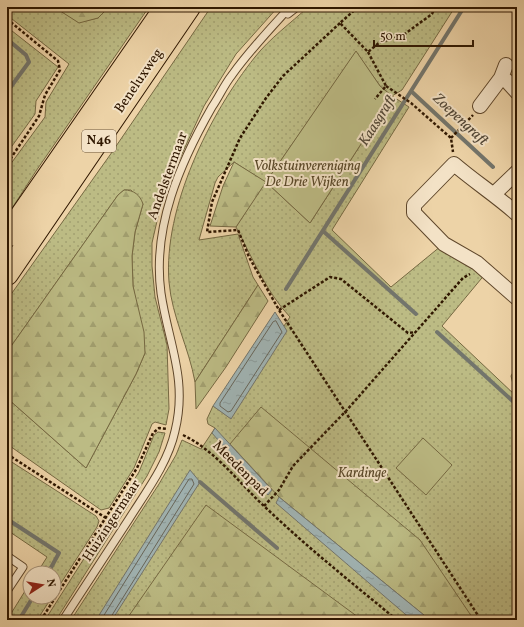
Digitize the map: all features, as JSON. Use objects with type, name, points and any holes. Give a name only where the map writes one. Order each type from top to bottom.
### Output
[{"type":"highway","name":"Beneluxweg","points":[[7,236],[166,7]]},
{"type":"highway","name":"Beneluxweg","points":[[7,274],[189,7]]},
{"type":"street","points":[[480,106],[501,78],[506,65]]},
{"type":"street","points":[[501,78],[507,81],[517,92]]},
{"type":"street","points":[[517,214],[494,194],[486,190],[454,164],[414,205],[414,213],[444,244],[483,268],[517,298]]},
{"type":"street","points":[[494,194],[517,172]]},
{"type":"lane","name":"Andelstermaar","points":[[175,432],[178,415],[179,381],[175,353],[164,309],[159,270],[160,245],[165,213],[195,137],[231,76],[290,7]]},
{"type":"lane","name":"Andelstermaar","points":[[274,24],[297,7]]},
{"type":"lane","name":"Huizingermaar","points":[[63,620],[157,474],[175,432]]},
{"type":"lane","points":[[7,556],[23,567],[7,591]]},
{"type":"path","points":[[358,7],[283,76],[266,98],[240,138],[212,202],[207,232],[238,230],[249,257],[279,310],[481,620]]},
{"type":"path","points":[[368,52],[380,42],[402,36],[432,14],[435,7]]},
{"type":"path","points":[[7,19],[58,61],[61,67],[59,73],[45,94],[39,116],[7,164]]},
{"type":"path","points":[[340,23],[368,52],[386,86],[411,103],[451,138],[454,164]]},
{"type":"path","points":[[375,99],[386,86]]},
{"type":"path","points":[[451,138],[462,128]]},
{"type":"path","points":[[264,506],[279,490],[293,466],[346,411],[463,278],[483,268]]},
{"type":"path","points":[[279,310],[330,277],[341,279],[408,332],[416,332]]},
{"type":"path","name":"Meedenpad","points":[[106,518],[138,468],[155,430],[160,428],[175,432],[206,448],[264,506],[300,539],[397,620]]},
{"type":"path","points":[[7,454],[106,518]]},
{"type":"path","name":"Huizingermaar","points":[[41,620],[106,518]]},
{"type":"green space","points":[[7,7],[54,7],[79,22],[98,18],[109,7],[149,7],[36,171],[7,216],[7,169],[45,117],[46,102],[69,64],[7,15]]},
{"type":"green space","points":[[54,7],[109,7],[98,18],[79,23]]},
{"type":"green space","points":[[211,7],[278,7],[236,54],[204,106],[164,193],[152,243],[152,266],[155,297],[167,345],[169,409],[166,425],[155,422],[152,424],[134,468],[109,508],[101,510],[7,444],[7,398],[86,468],[136,374],[145,353],[133,286],[132,256],[135,232],[143,204],[131,190],[124,190],[118,195],[7,352],[7,300],[110,155]]},
{"type":"green space","name":"Kardinge","points":[[308,7],[455,7],[402,90],[392,96],[409,107],[332,230],[391,287],[441,246],[486,273],[442,326],[516,396],[511,376],[517,365],[517,620],[71,620],[159,484],[176,455],[182,440],[201,449],[215,428],[208,424],[207,419],[213,406],[225,414],[290,317],[274,297],[236,227],[265,182],[234,162],[218,177],[215,183],[199,240],[238,234],[253,277],[258,285],[195,382],[189,357],[173,308],[169,282],[169,253],[174,224],[182,193],[206,133],[238,80],[255,57],[274,37]],"holes":[[[356,52],[380,86],[392,96],[310,223],[266,182]]]},
{"type":"green space","points":[[7,27],[58,67],[36,101],[35,114],[7,153]]},
{"type":"green space","name":"Volkstuinvereniging De Drie Wijken","points":[[356,51],[380,86],[392,96],[310,223],[266,182]]},
{"type":"green space","points":[[234,162],[266,182],[236,227],[210,226],[223,186]]},
{"type":"green space","points":[[124,190],[131,191],[136,194],[143,204],[135,232],[132,256],[133,286],[144,332],[145,353],[136,374],[86,468],[7,398],[7,352],[118,195]]},
{"type":"green space","points":[[258,285],[268,301],[226,367],[196,409],[195,382]]},
{"type":"green space","points":[[261,407],[420,540],[474,620],[430,620],[279,497],[230,444]]},
{"type":"green space","points":[[158,432],[165,433],[159,452],[147,476],[56,620],[45,620],[55,605],[62,605],[62,593],[139,472],[154,435]]},
{"type":"green space","points":[[423,438],[452,465],[426,495],[396,468]]},
{"type":"green space","points":[[7,459],[96,516],[99,521],[97,527],[62,582],[62,565],[42,565],[47,557],[7,530]]},
{"type":"green space","points":[[206,505],[362,620],[126,620]]},
{"type":"green space","points":[[22,596],[22,605],[47,605],[37,620],[7,620]]},
{"type":"water","points":[[275,312],[287,331],[231,419],[213,406]]},
{"type":"water","points":[[215,428],[272,490],[268,495],[212,433]]},
{"type":"water","points":[[190,470],[200,482],[112,620],[96,620]]},
{"type":"water","points":[[279,497],[430,620],[412,620],[276,503]]},
{"type":"waterway","name":"Kaasgraft","points":[[286,289],[464,7]]},
{"type":"waterway","points":[[7,39],[26,55],[29,62],[7,92]]},
{"type":"waterway","name":"Zoepengraft","points":[[411,91],[493,167]]},
{"type":"waterway","points":[[323,231],[416,314]]},
{"type":"waterway","points":[[437,332],[517,405]]},
{"type":"waterway","points":[[200,482],[277,548]]},
{"type":"waterway","points":[[7,519],[59,553],[52,565]]},
{"type":"waterway","points":[[19,620],[28,605]]}]
